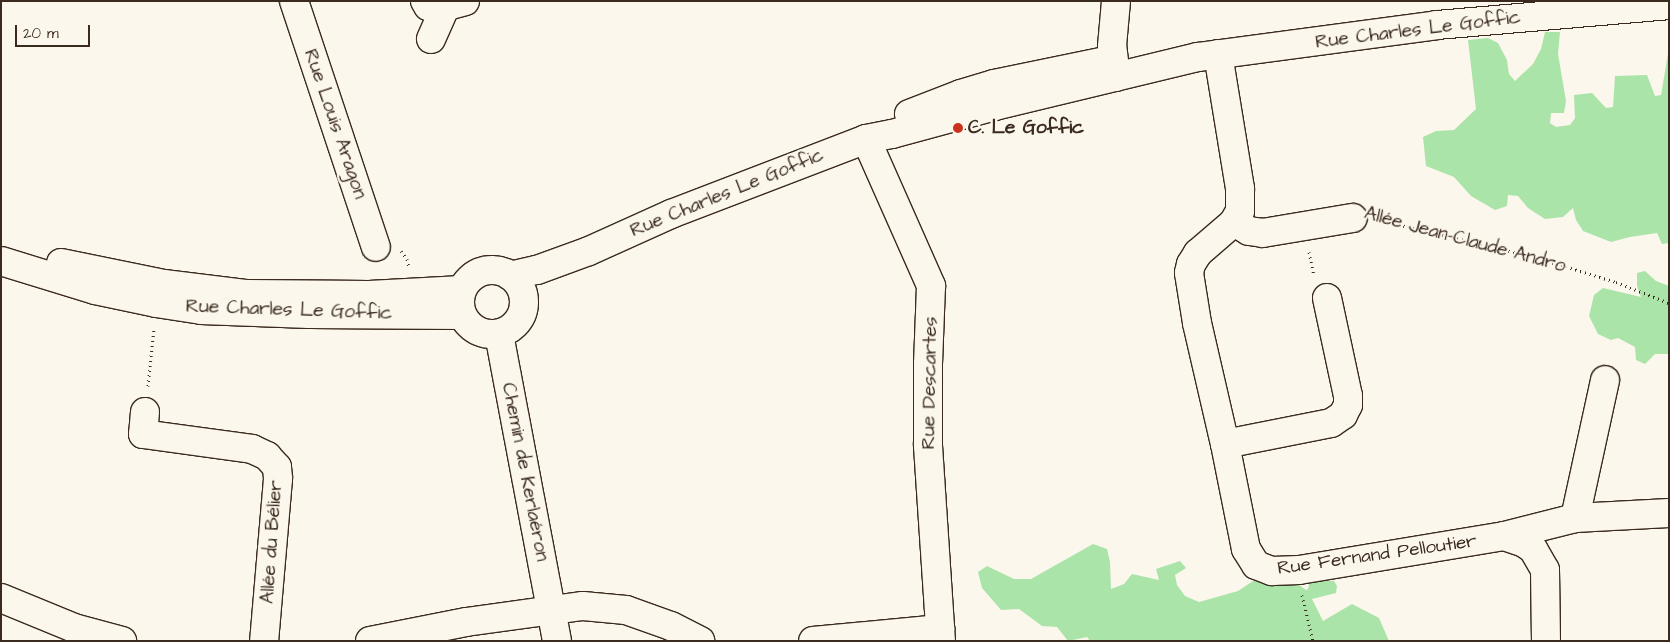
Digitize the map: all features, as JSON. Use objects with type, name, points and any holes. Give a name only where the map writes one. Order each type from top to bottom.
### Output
[{"type":"street","name":"Rue Louis Aragon","points":[[294,1],[376,247]]},
{"type":"street","points":[[1115,68],[1116,1]]},
{"type":"street","points":[[431,39],[445,3]]},
{"type":"street","name":"Rue Charles Le Goffic","points":[[510,276],[537,270],[589,251],[671,214],[866,138],[892,134],[995,106],[1115,68],[1437,25],[1669,5]]},
{"type":"street","points":[[1208,55],[1240,189],[1240,211],[1234,222]]},
{"type":"street","name":"Rue Descartes","points":[[866,138],[931,286],[928,364],[928,446],[940,635]]},
{"type":"street","name":"Allée Jean-Claude Andro","points":[[1234,222],[1255,233],[1353,218]]},
{"type":"street","name":"Rue Fernand Pelloutier","points":[[1234,222],[1198,253],[1191,264],[1189,273],[1197,322],[1225,444],[1243,539],[1250,558],[1264,569],[1272,571],[1299,570],[1504,536],[1575,518],[1669,513]]},
{"type":"street","name":"Rue Charles Le Goffic","points":[[1,248],[137,279],[212,291],[247,294],[352,295],[462,302]]},
{"type":"street","name":"Rue Charles Le Goffic","points":[[524,307],[558,274],[589,251]]},
{"type":"street","name":"Rue Charles Le Goffic","points":[[1,261],[63,282],[156,303],[229,312],[462,302]]},
{"type":"street","points":[[498,271],[510,276],[520,287],[524,307],[514,325],[499,334],[482,333],[474,329],[462,302],[472,277],[480,273],[498,271]]},
{"type":"street","points":[[1225,444],[1331,423],[1344,415],[1348,405],[1348,396],[1327,298]]},
{"type":"street","name":"Chemin de Kerlaéron","points":[[499,334],[557,641]]},
{"type":"street","points":[[1575,518],[1605,380]]},
{"type":"street","name":"Allée du Bélier","points":[[145,412],[143,434],[252,449],[268,456],[277,467],[278,479],[264,641]]},
{"type":"street","name":"Rue Fernand Pelloutier","points":[[1504,536],[1524,543],[1533,549],[1545,570],[1546,641]]},
{"type":"street","points":[[1,598],[74,628],[122,641]]},
{"type":"street","points":[[370,641],[409,632],[583,606],[626,610],[671,626],[700,641]]},
{"type":"street","points":[[813,641],[940,635]]},
{"type":"path","name":"Allée Jean-Claude Andro","points":[[1353,218],[1354,213],[1357,211],[1364,217],[1521,254],[1592,274],[1669,303]]},
{"type":"path","points":[[1304,226],[1317,291],[1327,298]]},
{"type":"path","points":[[145,412],[156,303]]},
{"type":"path","points":[[1299,570],[1302,598],[1312,641]]},
{"type":"green space","points":[[1545,32],[1560,32],[1558,54],[1566,101],[1564,113],[1551,113],[1550,123],[1556,127],[1570,125],[1575,118],[1574,95],[1592,93],[1606,108],[1613,107],[1615,76],[1647,75],[1655,96],[1661,95],[1669,48],[1669,243],[1662,244],[1657,233],[1611,242],[1583,231],[1576,220],[1573,208],[1563,217],[1545,219],[1528,208],[1518,196],[1508,195],[1507,206],[1495,210],[1471,196],[1454,177],[1426,166],[1423,137],[1436,131],[1454,130],[1476,109],[1468,40],[1488,38],[1498,43],[1507,60],[1509,74],[1515,81],[1533,64],[1541,49]]},
{"type":"green space","points":[[1645,271],[1656,281],[1669,286],[1669,354],[1655,354],[1645,364],[1636,360],[1635,347],[1618,338],[1611,340],[1598,334],[1589,316],[1594,295],[1603,288],[1641,297],[1637,286],[1637,273]]},
{"type":"green space","points":[[1093,544],[1107,549],[1110,562],[1111,589],[1124,584],[1132,574],[1159,580],[1156,569],[1180,561],[1186,568],[1175,575],[1177,585],[1185,596],[1199,602],[1238,591],[1259,577],[1294,581],[1306,590],[1310,580],[1334,581],[1337,586],[1336,593],[1312,599],[1323,621],[1352,604],[1379,618],[1389,641],[1090,641],[1087,637],[1068,641],[1057,627],[1042,626],[1019,609],[1001,610],[982,588],[978,572],[987,566],[1014,579],[1031,579]]},
{"type":"place","name":"C. Le Goffic","points":[[958,128]]}]
